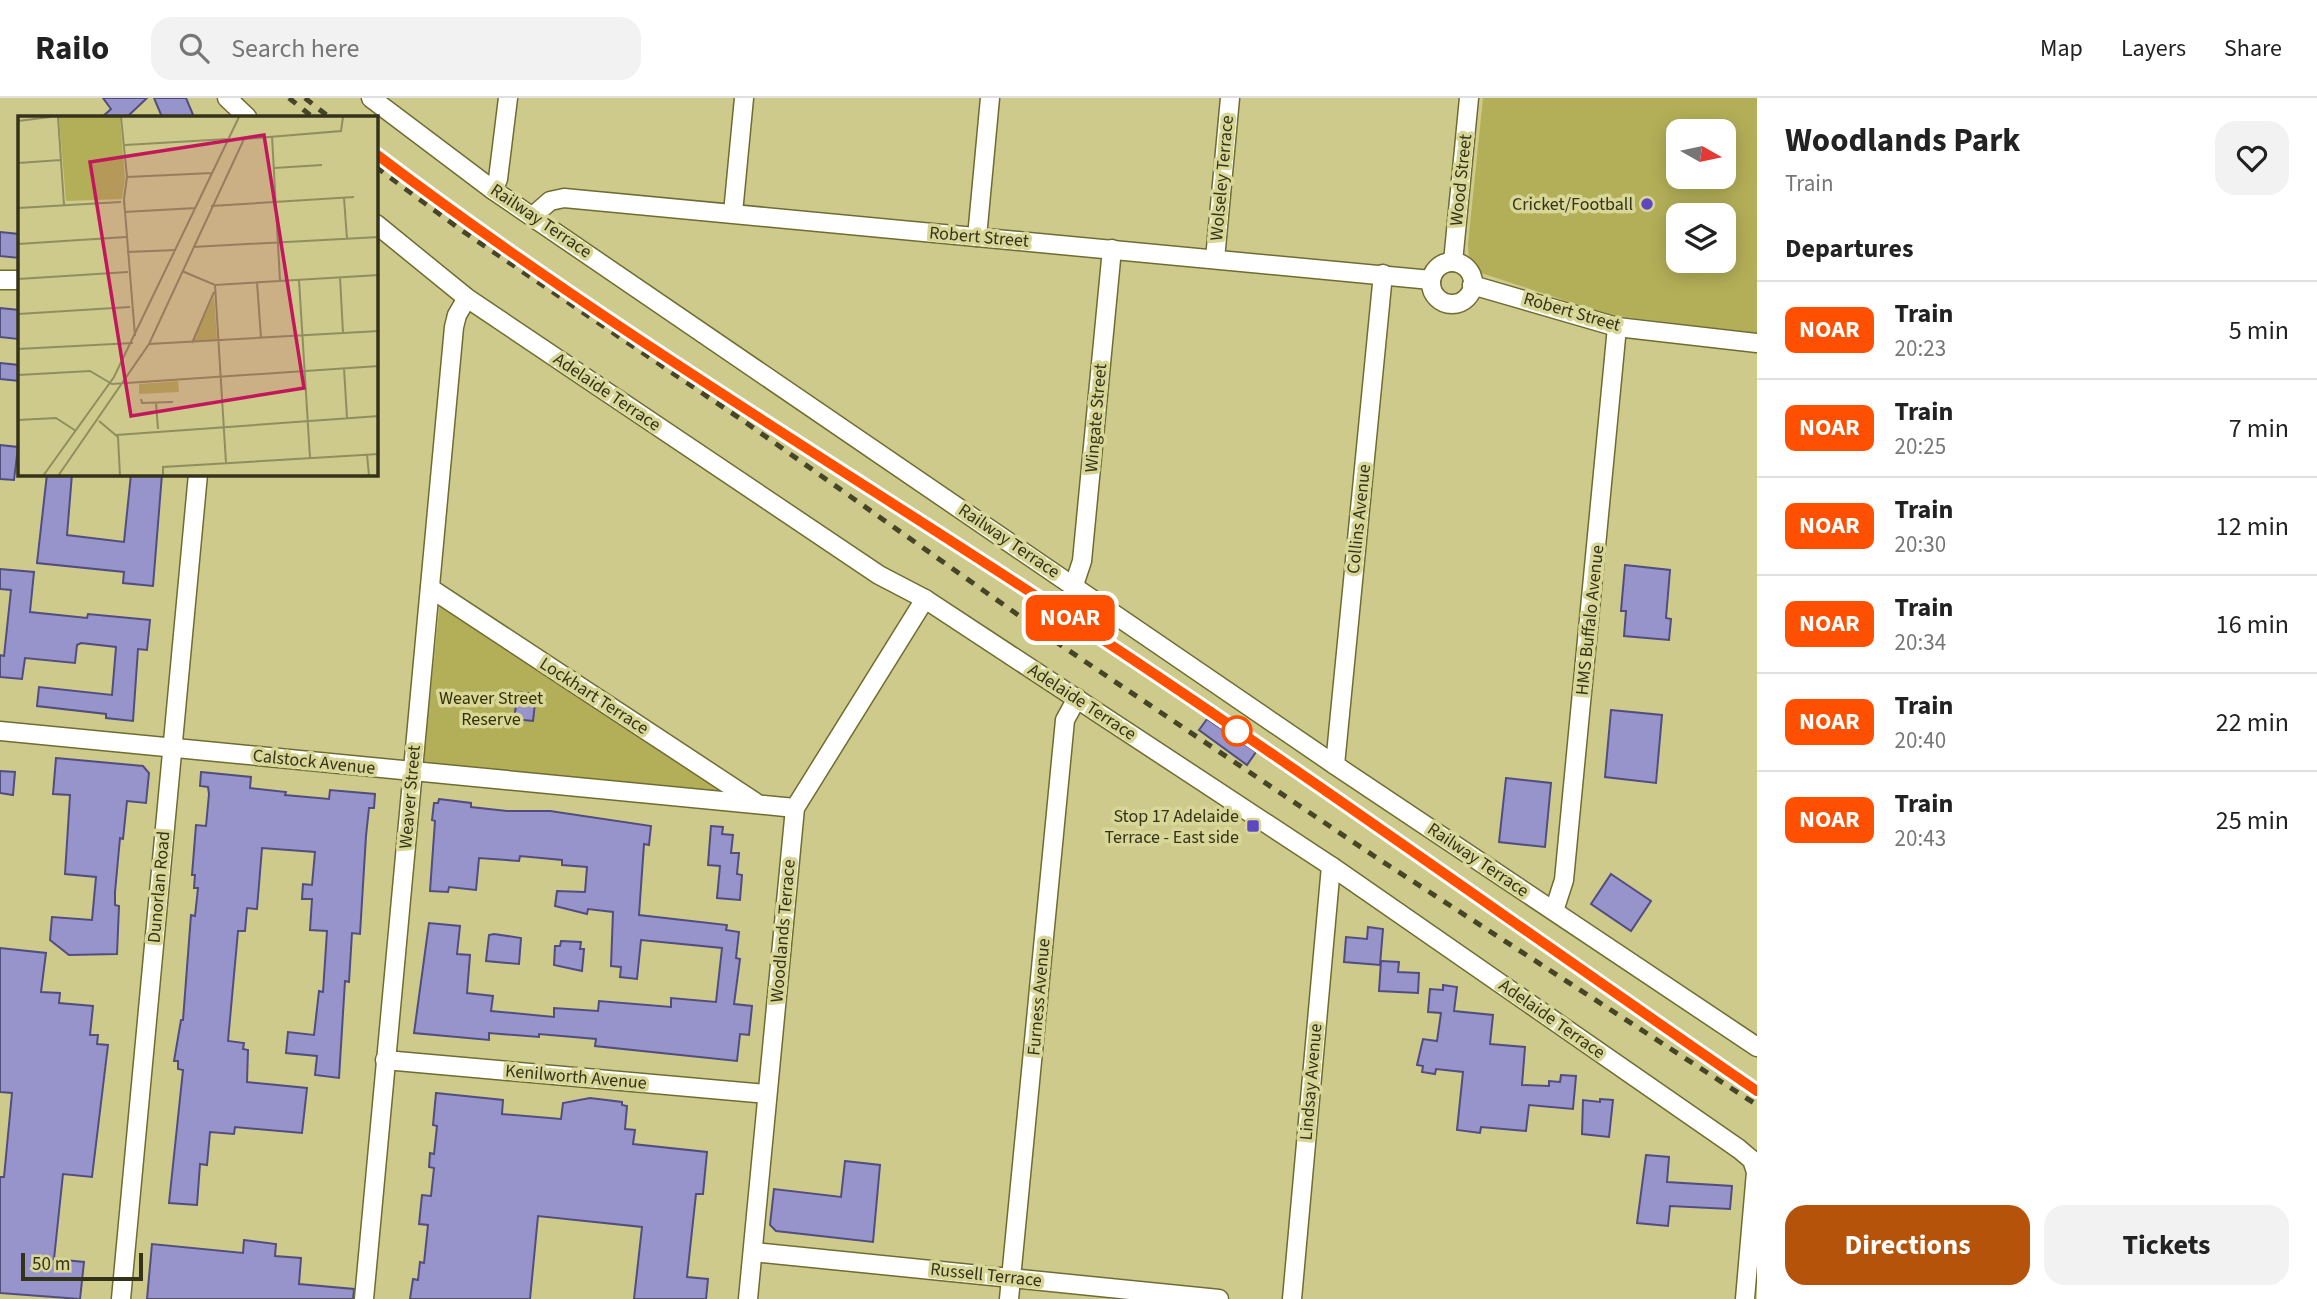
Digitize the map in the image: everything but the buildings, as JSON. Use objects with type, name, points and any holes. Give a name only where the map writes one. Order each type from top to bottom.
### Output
[{"type":"street","name":"Railway Terrace","points":[[371,98],[493,190],[1335,765],[1757,1047]]},
{"type":"street","points":[[493,190],[498,179],[508,98]]},
{"type":"street","points":[[733,213],[744,98]]},
{"type":"street","points":[[977,237],[990,98]]},
{"type":"street","name":"Wolseley Terrace","points":[[1215,259],[1230,98]]},
{"type":"street","name":"Wood Street","points":[[1452,262],[1469,98]]},
{"type":"street","points":[[231,104],[246,116]]},
{"type":"street","name":"Robert Street","points":[[533,216],[550,201],[564,198],[1431,279]]},
{"type":"street","name":"Adelaide Terrace","points":[[378,226],[467,298],[879,575],[925,599],[1331,866],[1752,1160],[1756,1172],[1756,1186],[1745,1299]]},
{"type":"street","name":"Wingate Street","points":[[1074,585],[1082,561],[1112,249]]},
{"type":"street","points":[[1452,262],[1468,269],[1472,285],[1466,298],[1449,304],[1434,294],[1431,279],[1439,266],[1452,262]]},
{"type":"street","name":"Collins Avenue","points":[[1335,765],[1383,274]]},
{"type":"street","points":[[0,280],[18,280]]},
{"type":"street","name":"Robert Street","points":[[1472,285],[1618,327],[1757,342]]},
{"type":"street","name":"Weaver Street","points":[[364,1299],[454,327],[457,315],[467,298]]},
{"type":"street","name":"HMS Buffalo Avenue","points":[[1553,911],[1564,880],[1618,327]]},
{"type":"street","name":"Dunorlan Road","points":[[121,1299],[198,476]]},
{"type":"street","name":"Lockhart Terrace","points":[[430,588],[758,804]]},
{"type":"street","name":"Woodlands Terrace","points":[[748,1299],[795,808],[925,599]]},
{"type":"street","name":"Furness Avenue","points":[[1009,1299],[1065,720],[1077,698]]},
{"type":"street","name":"Calstock Avenue","points":[[0,731],[795,808]]},
{"type":"street","name":"Lindsay Avenue","points":[[1292,1299],[1331,866]]},
{"type":"street","name":"Kenilworth Avenue","points":[[385,1060],[768,1094]]},
{"type":"street","name":"Russell Terrace","points":[[752,1252],[1219,1299]]},
{"type":"green space","points":[[1483,98],[1757,98],[1757,333],[1609,315],[1475,271],[1469,260],[1468,244]]},
{"type":"green space","name":"Weaver Street Reserve","points":[[440,602],[722,792],[423,763]]},
{"type":"railway","points":[[289,98],[310,115]]},
{"type":"railway","points":[[305,98],[328,116]]},
{"type":"railway","points":[[378,168],[461,230],[745,422],[1062,646],[1374,856],[1757,1105]]},
{"type":"railway","points":[[704,382],[1078,623],[1389,833],[1757,1092]]},
{"type":"train","name":"NOAR","points":[[378,156],[466,222],[751,413],[1077,623],[1389,833],[1757,1091]]},
{"type":"place","name":"Cricket/Football","points":[[1647,204]]},
{"type":"place","name":"Stop 17 Adelaide Terrace - East side","points":[[1253,826]]}]
